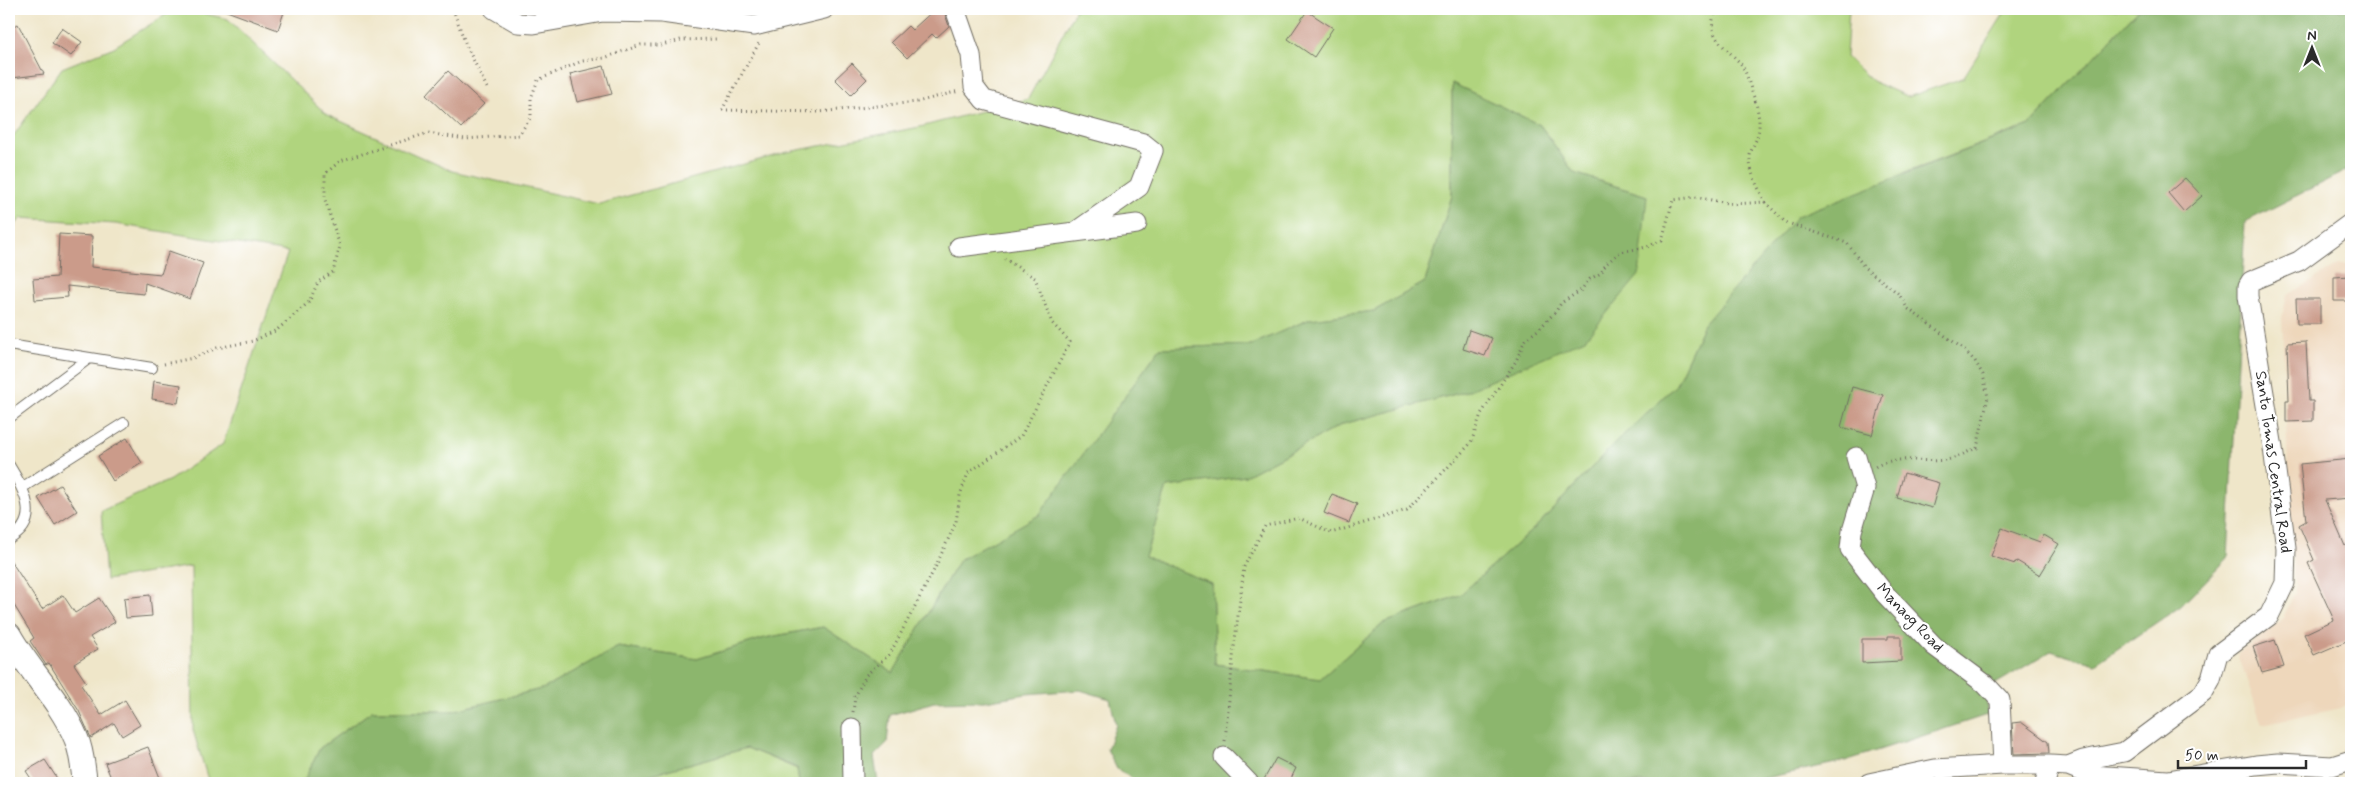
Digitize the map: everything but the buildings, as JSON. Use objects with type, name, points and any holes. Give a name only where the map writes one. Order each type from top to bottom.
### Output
[{"type":"street","points":[[494,9],[518,23],[534,24],[603,12],[662,14],[754,26],[824,9]]},
{"type":"street","points":[[955,9],[970,54],[974,87],[984,100],[1143,143],[1153,151],[1139,187],[1075,232]]},
{"type":"street","name":"Santo Tomas Central Road","points":[[2059,765],[2124,752],[2203,693],[2211,678],[2218,654],[2269,616],[2283,591],[2287,568],[2286,548],[2248,286],[2252,280],[2299,260],[2351,223]]},
{"type":"street","points":[[959,247],[1137,224]]},
{"type":"street","name":"Manaog Road","points":[[1856,457],[1865,488],[1852,531],[1850,549],[1884,594],[1934,646],[1985,684],[2000,700],[2003,765]]},
{"type":"street","points":[[9,635],[16,648],[54,700],[77,739],[85,783]]},
{"type":"street","points":[[852,728],[853,783]]},
{"type":"street","points":[[1224,757],[1249,783]]},
{"type":"street","points":[[1869,783],[1935,768],[2059,765],[2091,775],[2168,780],[2256,765],[2278,763],[2332,766],[2351,760]]},
{"type":"street","points":[[2046,783],[2059,765]]},
{"type":"lane","points":[[9,345],[152,368]]},
{"type":"lane","points":[[9,418],[88,359]]},
{"type":"lane","points":[[23,487],[124,423]]},
{"type":"lane","points":[[9,465],[23,487],[27,502],[27,520],[9,539]]},
{"type":"path","points":[[453,9],[466,45],[488,90]]},
{"type":"path","points":[[1716,9],[1712,17],[1713,30],[1718,43],[1741,65],[1755,99],[1758,116],[1758,135],[1749,156],[1752,174],[1765,202],[1785,222],[1847,243],[1865,268],[1900,294],[1907,308],[1962,348],[1975,361],[1982,375],[1988,397],[1977,448],[1957,458],[1944,460],[1899,460],[1882,463],[1861,476]]},
{"type":"path","points":[[771,22],[722,110],[819,112],[859,109],[917,102],[974,87]]},
{"type":"path","points":[[152,368],[193,358],[217,348],[253,341],[278,330],[309,302],[318,282],[333,272],[340,246],[325,200],[325,174],[340,161],[428,133],[465,138],[519,135],[531,117],[531,98],[538,80],[582,61],[604,58],[641,45],[662,45],[681,40],[712,40],[721,38]]},
{"type":"path","points":[[1224,757],[1244,567],[1265,526],[1299,518],[1331,533],[1408,510],[1471,443],[1481,414],[1516,362],[1525,340],[1542,326],[1561,303],[1580,291],[1590,279],[1601,274],[1606,264],[1620,252],[1647,247],[1662,240],[1673,200],[1695,197],[1733,204],[1765,202]]},
{"type":"path","points":[[852,728],[855,697],[866,675],[890,654],[935,568],[956,522],[960,495],[968,473],[1021,436],[1070,342],[1052,323],[1035,278],[981,244]]},
{"type":"shaded area","points":[[2338,265],[2351,265],[2351,702],[2341,708],[2262,725],[2238,654],[2283,618],[2295,592],[2290,521],[2282,318],[2287,295]]},
{"type":"green space","points":[[175,9],[184,9],[228,19],[327,115],[452,171],[599,204],[788,152],[920,127],[1028,99],[1076,9],[1849,9],[1846,57],[1872,81],[1908,97],[1963,78],[2007,9],[2139,9],[2030,125],[1902,174],[1704,324],[1676,385],[1608,450],[1540,523],[1460,595],[1384,623],[1320,679],[1215,664],[1212,584],[1145,556],[1167,487],[1245,476],[1343,424],[1467,391],[1647,196],[1574,173],[1540,125],[1452,83],[1452,196],[1425,282],[1374,311],[1310,319],[1251,345],[1160,348],[1039,516],[959,560],[893,673],[823,627],[765,638],[697,659],[618,647],[545,688],[452,711],[372,711],[320,748],[303,783],[209,783],[193,730],[191,566],[106,580],[101,511],[170,480],[223,444],[288,252],[116,224],[21,218],[9,233],[9,142],[62,68],[114,47]]},
{"type":"green space","points":[[2139,9],[2351,9],[2351,168],[2245,222],[2228,558],[2181,606],[2095,664],[2051,651],[1987,689],[1987,715],[1845,761],[1742,783],[1139,783],[1117,769],[1107,749],[1116,725],[1110,699],[1080,690],[1026,694],[985,701],[934,702],[890,715],[887,743],[874,756],[878,783],[799,783],[797,768],[747,748],[620,783],[303,783],[320,748],[372,711],[452,711],[545,688],[618,647],[697,659],[765,638],[823,627],[893,673],[959,560],[1039,515],[1160,348],[1251,345],[1310,319],[1374,311],[1425,282],[1452,196],[1452,83],[1540,125],[1574,173],[1647,196],[1639,275],[1585,339],[1467,391],[1343,424],[1245,476],[1167,487],[1145,556],[1212,584],[1215,664],[1320,679],[1384,623],[1460,595],[1540,523],[1608,450],[1676,385],[1704,324],[1797,216],[2030,125]]},
{"type":"green space","points":[[747,748],[797,769],[799,783],[620,783]]}]
